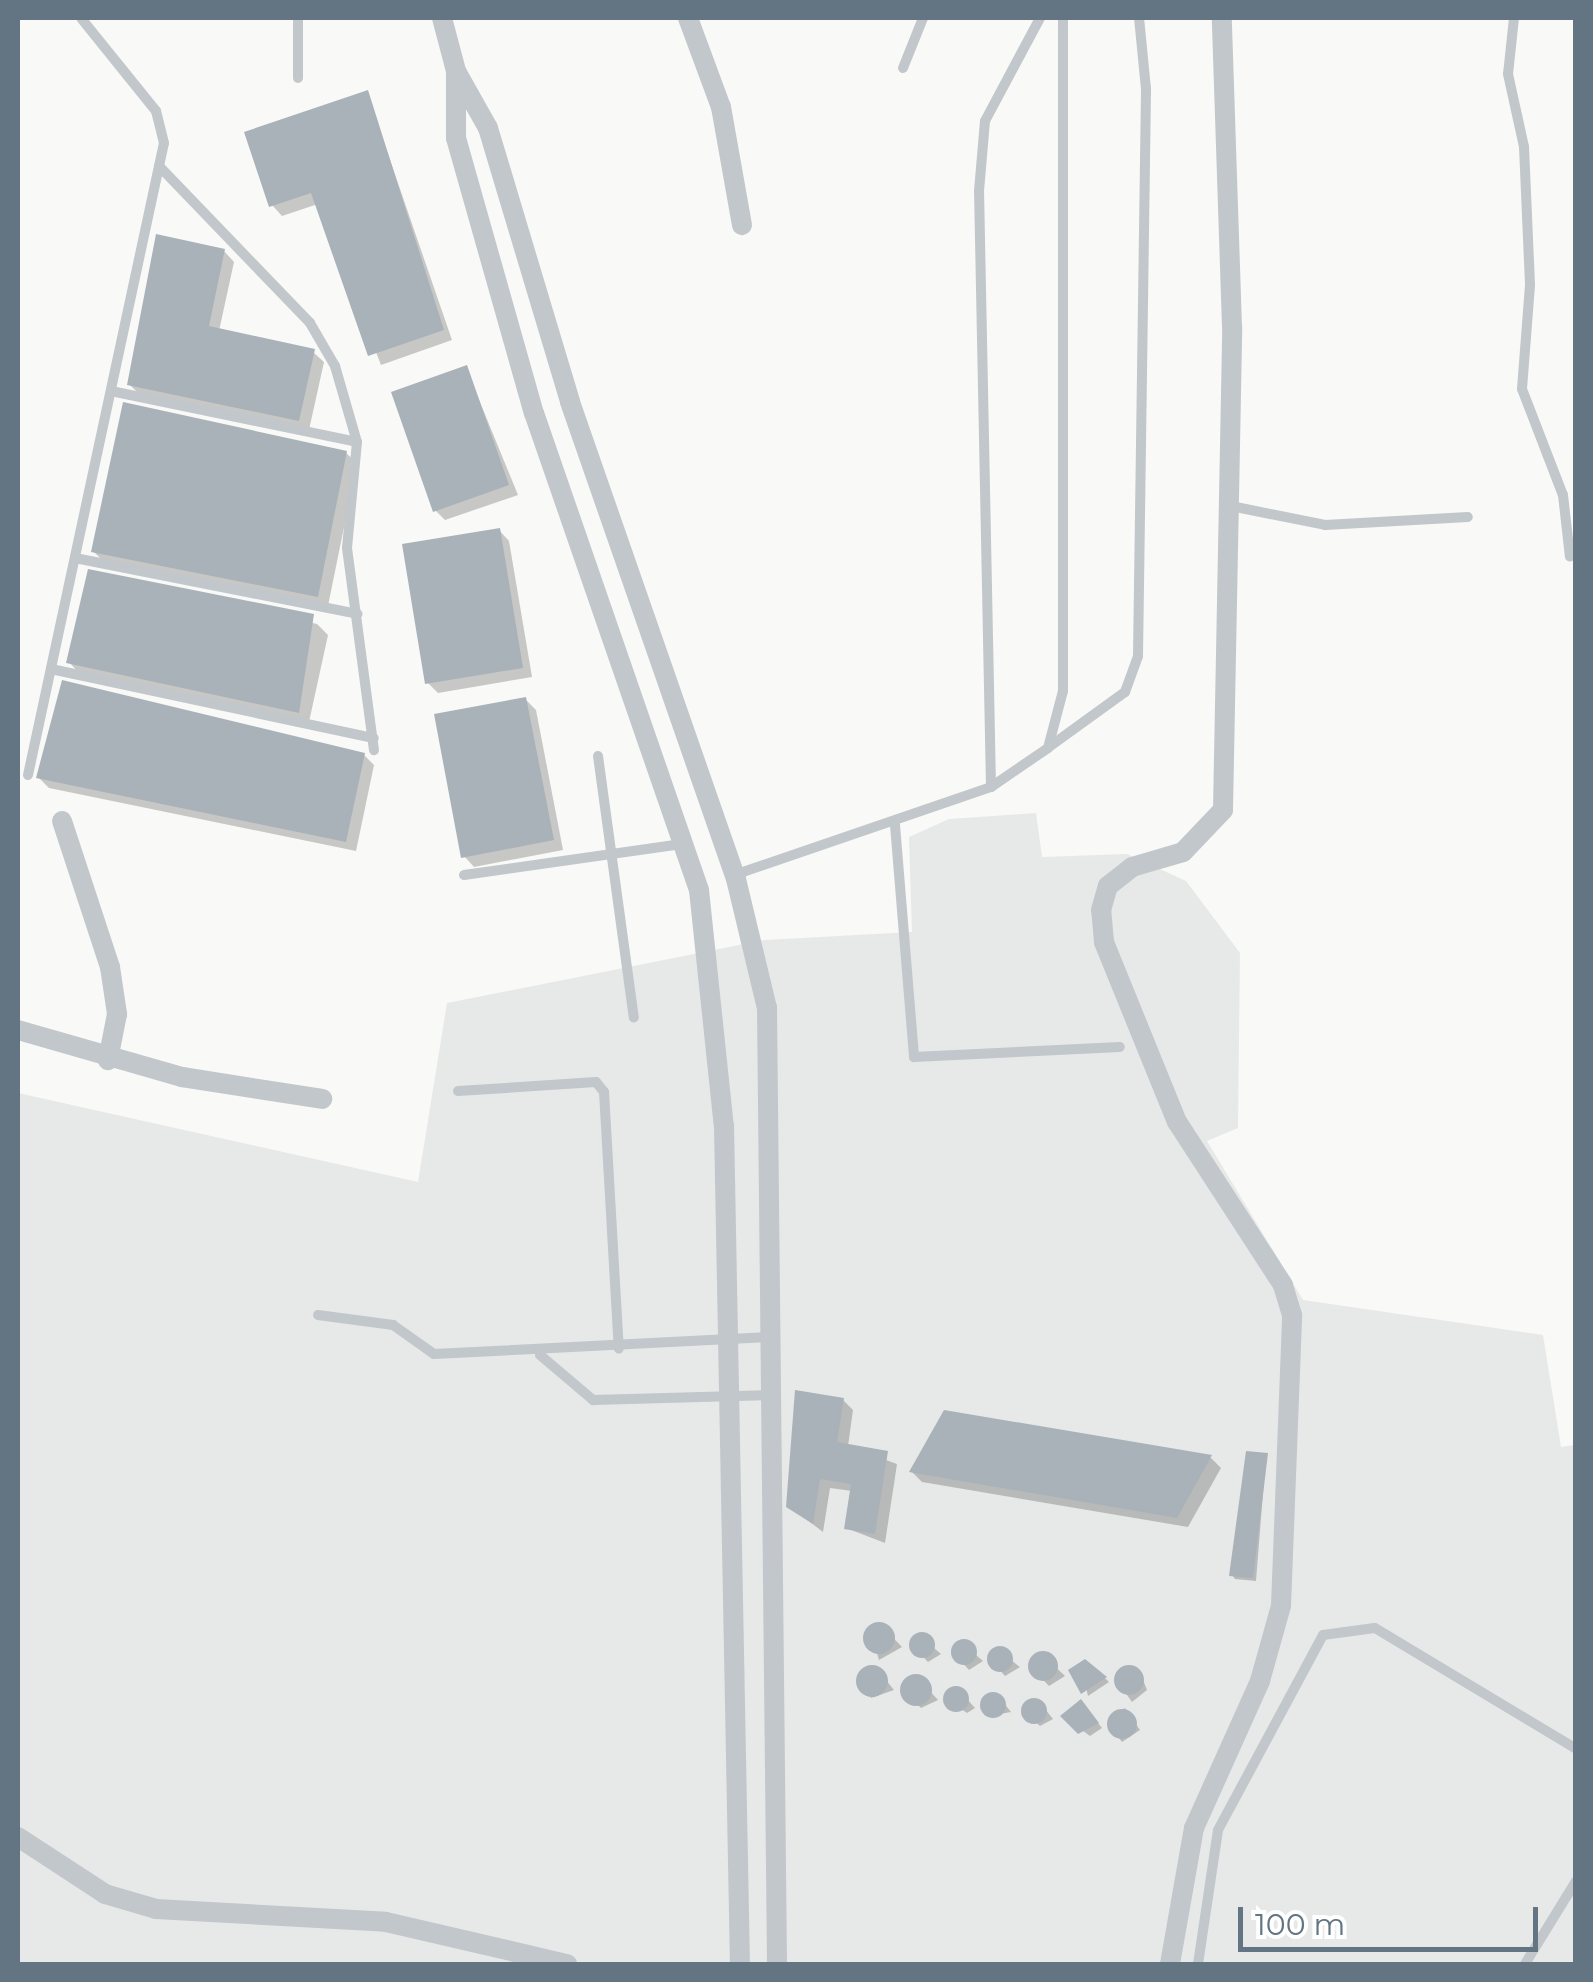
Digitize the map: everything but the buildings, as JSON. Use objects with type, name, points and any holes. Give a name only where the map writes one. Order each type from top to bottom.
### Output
[{"type":"street","points":[[442,18],[456,71],[488,128],[570,402],[734,874],[767,1008],[777,1964]]},
{"type":"street","points":[[688,18],[721,106],[742,225]]},
{"type":"street","points":[[1170,1964],[1194,1828],[1260,1681],[1280,1606],[1292,1315],[1284,1286],[1177,1122],[1104,942],[1101,910],[1108,886],[1132,866],[1183,852],[1223,810],[1224,505],[1232,147],[1222,18]]},
{"type":"street","points":[[456,71],[456,138],[534,413],[683,844],[717,1007],[740,1964]]},
{"type":"street","points":[[62,821],[110,968],[117,1014],[108,1060]]},
{"type":"street","points":[[18,1030],[108,1060],[322,1099]]},
{"type":"street","points":[[18,1838],[105,1894],[156,1909],[386,1922],[567,1964]]},
{"type":"lane","points":[[28,775],[159,166],[163,124],[81,18]]},
{"type":"lane","points":[[298,18],[298,78]]},
{"type":"lane","points":[[903,68],[922,18]]},
{"type":"lane","points":[[991,787],[979,191],[985,121],[1040,18]]},
{"type":"lane","points":[[1048,748],[1063,691],[1063,18]]},
{"type":"lane","points":[[734,874],[895,825],[991,787],[1126,692],[1138,656],[1146,88],[1139,18]]},
{"type":"lane","points":[[1514,18],[1508,74],[1524,148],[1530,285],[1522,389],[1563,495],[1570,557]]},
{"type":"lane","points":[[51,670],[374,744],[347,548],[357,442],[335,366],[310,323],[159,166]]},
{"type":"lane","points":[[111,391],[357,442]]},
{"type":"lane","points":[[1224,505],[1325,525],[1468,517]]},
{"type":"lane","points":[[75,558],[356,614]]},
{"type":"lane","points":[[598,756],[634,1018]]},
{"type":"lane","points":[[895,825],[914,1057],[1120,1046]]},
{"type":"lane","points":[[464,875],[683,844]]},
{"type":"lane","points":[[458,1091],[596,1082],[604,1092],[619,1349]]},
{"type":"lane","points":[[318,1315],[393,1326],[434,1354],[540,1355],[772,1337]]},
{"type":"lane","points":[[540,1355],[593,1400],[771,1395]]},
{"type":"lane","points":[[1198,1964],[1218,1830],[1323,1635],[1375,1628],[1576,1749]]},
{"type":"lane","points":[[1525,1964],[1576,1882]]},
{"type":"shaded area","points":[[1036,813],[1042,857],[1127,854],[1186,881],[1240,953],[1238,1128],[1207,1141],[1303,1300],[1543,1335],[1561,1447],[1575,1445],[1575,1964],[18,1964],[18,1093],[418,1182],[447,1003],[764,940],[912,932],[909,837],[949,819]]}]
